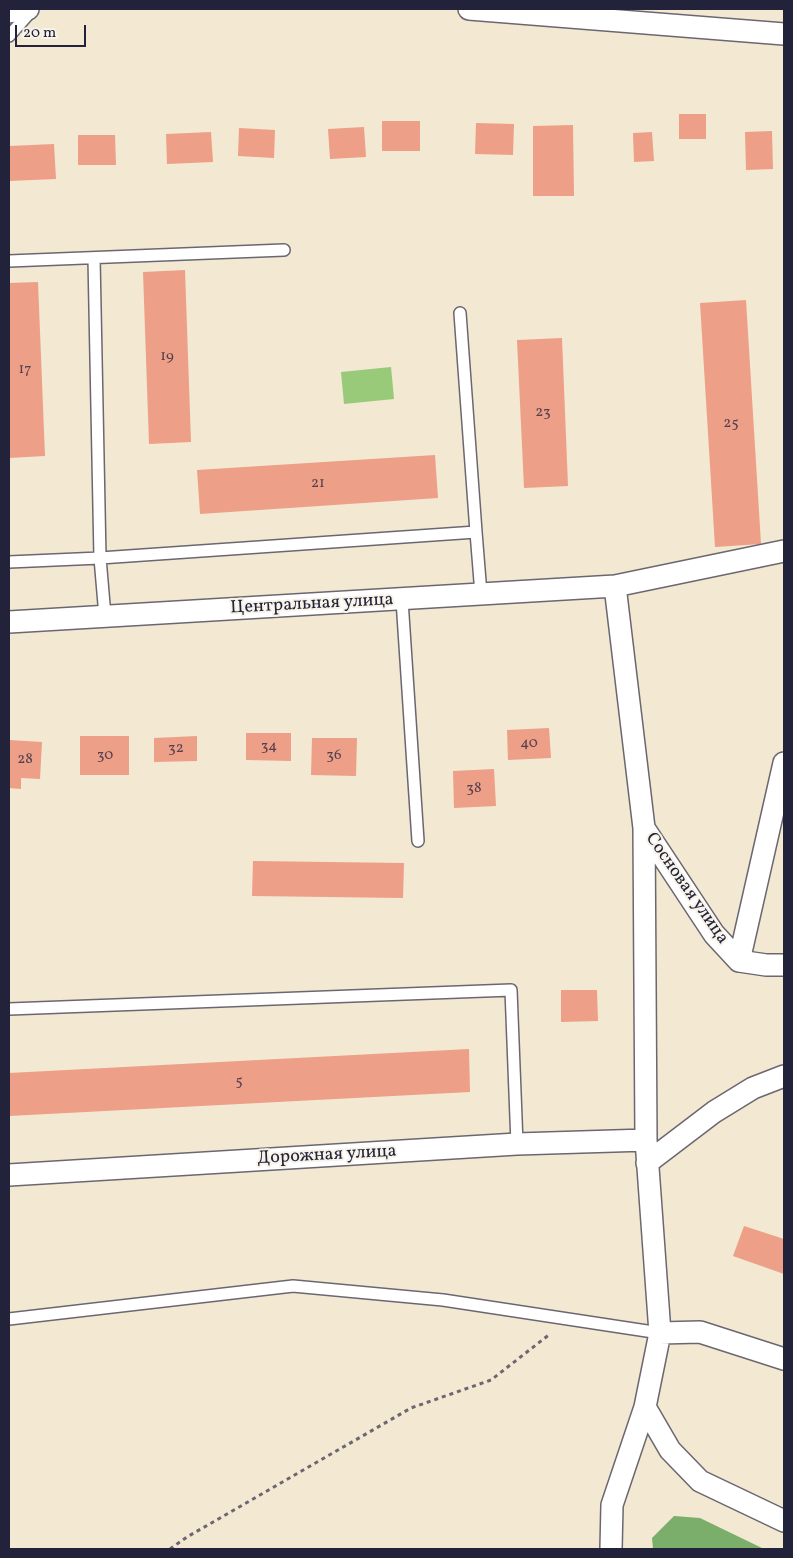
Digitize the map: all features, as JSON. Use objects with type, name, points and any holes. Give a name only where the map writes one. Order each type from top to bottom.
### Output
[{"type":"street","points":[[9,12],[28,9]]},
{"type":"street","points":[[469,9],[598,14],[784,34]]},
{"type":"street","name":"Центральная улица","points":[[9,622],[615,586],[784,550]]},
{"type":"street","points":[[611,1549],[612,1505],[645,1407],[660,1333],[646,1140],[644,828],[615,586]]},
{"type":"street","points":[[739,961],[784,763]]},
{"type":"street","name":"Сосновая улица","points":[[644,828],[714,934],[739,961],[766,965],[784,965]]},
{"type":"street","points":[[647,1163],[714,1112],[753,1088],[784,1076]]},
{"type":"street","name":"Дорожная улица","points":[[9,1175],[517,1144],[646,1140]]},
{"type":"street","points":[[660,1333],[700,1332],[784,1359]]},
{"type":"street","points":[[645,1407],[670,1450],[700,1482],[784,1521]]},
{"type":"lane","points":[[9,36],[34,9]]},
{"type":"lane","points":[[9,261],[284,250]]},
{"type":"lane","points":[[94,258],[100,558],[105,616]]},
{"type":"lane","points":[[460,313],[481,594]]},
{"type":"lane","points":[[9,562],[100,558],[476,532]]},
{"type":"lane","points":[[402,600],[418,841]]},
{"type":"lane","points":[[9,1009],[511,990],[517,1144]]},
{"type":"lane","points":[[9,1319],[293,1286],[443,1300],[660,1333]]},
{"type":"path","points":[[170,1549],[187,1537],[411,1408],[491,1380],[536,1346],[566,1319]]},
{"type":"green space","points":[[391,367],[394,399],[344,404],[341,372]]},
{"type":"green space","points":[[674,1516],[700,1518],[764,1549],[653,1549],[652,1538]]},
{"type":"building","points":[[679,114],[706,114],[706,139],[679,139]]},
{"type":"building","points":[[382,121],[420,121],[420,151],[382,151]]},
{"type":"building","points":[[476,123],[514,124],[513,155],[475,154]]},
{"type":"building","points":[[573,125],[574,196],[533,196],[533,126]]},
{"type":"building","points":[[364,127],[366,157],[330,159],[328,129]]},
{"type":"building","points":[[239,128],[275,130],[274,158],[238,156]]},
{"type":"building","points":[[772,131],[773,169],[746,170],[745,132]]},
{"type":"building","points":[[211,132],[213,162],[167,164],[166,134]]},
{"type":"building","points":[[652,132],[654,161],[634,162],[633,133]]},
{"type":"building","points":[[78,135],[115,135],[116,165],[78,165]]},
{"type":"building","points":[[54,144],[56,179],[9,181],[9,146]]},
{"type":"building","points":[[185,270],[191,442],[149,444],[143,272]]},
{"type":"building","points":[[38,282],[45,456],[9,458],[9,283]]},
{"type":"building","points":[[746,300],[761,544],[715,547],[700,303]]},
{"type":"building","points":[[562,338],[568,486],[524,488],[517,340]]},
{"type":"building","points":[[435,455],[438,498],[200,514],[197,470]]},
{"type":"building","points":[[549,728],[551,758],[508,760],[507,730]]},
{"type":"building","points":[[246,733],[291,733],[291,761],[246,760]]},
{"type":"building","points":[[80,736],[129,736],[129,775],[80,775]]},
{"type":"building","points":[[197,736],[197,761],[154,762],[154,738]]},
{"type":"building","points":[[312,738],[357,738],[356,776],[311,775]]},
{"type":"building","points":[[9,740],[42,742],[40,779],[21,778],[21,789],[9,788]]},
{"type":"building","points":[[494,769],[496,806],[454,808],[453,771]]},
{"type":"building","points":[[253,861],[404,863],[403,898],[252,896]]},
{"type":"building","points":[[561,990],[597,990],[598,1021],[561,1022]]},
{"type":"building","points":[[469,1049],[470,1092],[9,1116],[9,1073]]},
{"type":"building","points":[[744,1226],[784,1239],[784,1274],[733,1256]]}]
